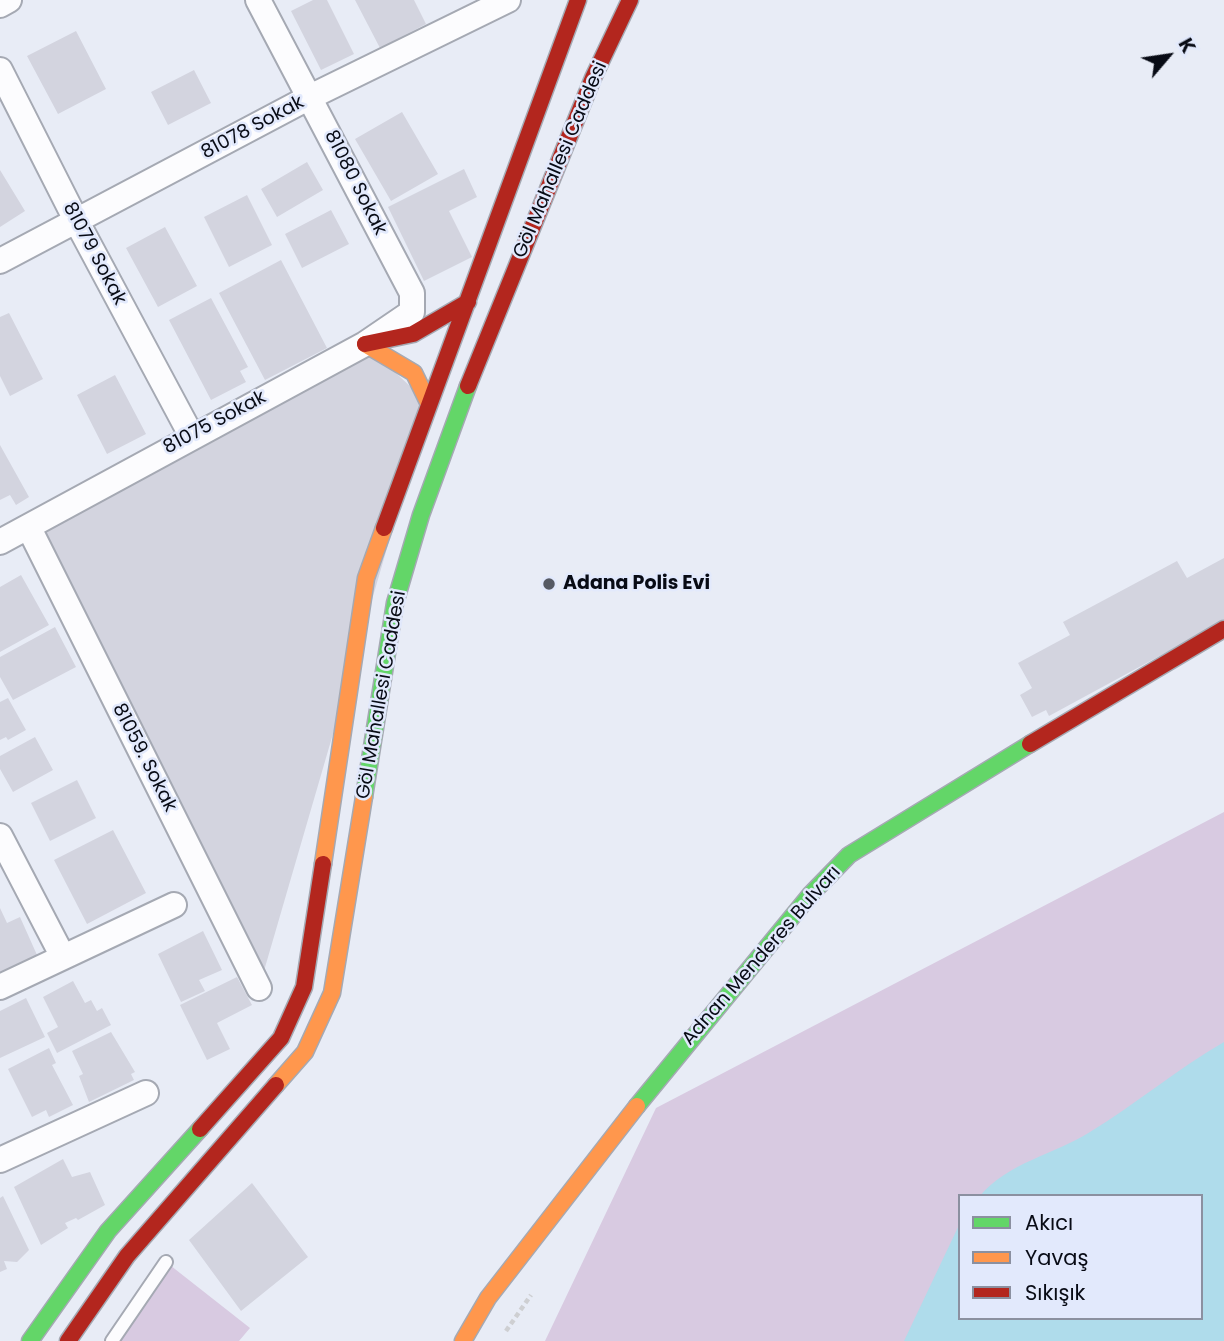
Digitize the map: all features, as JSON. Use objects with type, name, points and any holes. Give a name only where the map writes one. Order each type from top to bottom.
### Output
[{"type":"main road","name":"Göl Mahallesi Caddesi","points":[[30,1341],[108,1231],[281,1038],[304,987],[366,578],[578,0]]},
{"type":"main road","name":"Göl Mahallesi Caddesi","points":[[68,1341],[127,1256],[306,1052],[332,993],[394,603],[421,515],[475,367],[593,78],[630,0]]},
{"type":"main road","points":[[365,344],[413,334],[468,302]]},
{"type":"main road","points":[[365,344],[402,362],[421,378],[429,404]]},
{"type":"main road","name":"Adnan Menderes Bulvarı","points":[[463,1341],[488,1298],[669,1065],[810,895],[849,855],[927,805],[1224,629]]},
{"type":"street","points":[[0,5],[9,0]]},
{"type":"street","name":"81080 Sokak","points":[[258,0],[412,293]]},
{"type":"street","name":"81078 Sokak","points":[[0,261],[310,97],[508,0]]},
{"type":"street","name":"81079 Sokak","points":[[0,70],[76,222],[191,435]]},
{"type":"street","name":"81075 Sokak","points":[[0,541],[29,528],[191,435],[365,344],[412,312],[412,293]]},
{"type":"street","name":"81059. Sokak","points":[[29,528],[259,988]]},
{"type":"street","points":[[0,836],[63,957]]},
{"type":"street","points":[[0,987],[174,905]]},
{"type":"street","points":[[0,1160],[146,1093]]},
{"type":"lane","points":[[112,1341],[166,1262]]},
{"type":"path","points":[[499,1341],[539,1284]]},
{"type":"shaded area","points":[[1224,812],[1224,1341],[545,1341],[656,1108]]},
{"type":"shaded area","points":[[166,1262],[250,1328],[239,1341],[112,1341]]},
{"type":"water","points":[[1224,1042],[1224,1341],[904,1341],[958,1227],[958,1320],[1203,1320],[1203,1194],[982,1194],[1017,1167],[1090,1132]]},
{"type":"building","points":[[313,0],[327,0],[354,54],[321,70],[291,11]]},
{"type":"building","points":[[355,0],[414,0],[426,24],[380,48]]},
{"type":"building","points":[[76,31],[106,89],[58,114],[27,56]]},
{"type":"building","points":[[194,70],[211,103],[168,125],[151,92]]},
{"type":"building","points":[[402,112],[438,174],[391,201],[355,139]]},
{"type":"building","points":[[307,162],[323,190],[277,217],[261,189]]},
{"type":"building","points":[[464,169],[477,197],[449,211],[472,257],[424,281],[388,207]]},
{"type":"building","points":[[0,170],[25,211],[0,227]]},
{"type":"building","points":[[247,195],[272,245],[229,267],[204,217]]},
{"type":"building","points":[[331,210],[349,244],[302,268],[285,234]]},
{"type":"building","points":[[165,227],[197,286],[158,307],[126,248]]},
{"type":"building","points":[[281,260],[327,348],[265,380],[219,293]]},
{"type":"building","points":[[211,298],[248,367],[240,371],[246,382],[211,400],[169,320]]},
{"type":"building","points":[[9,313],[43,379],[10,396],[0,376],[0,317]]},
{"type":"building","points":[[365,344],[429,404],[259,988],[29,528]]},
{"type":"building","points":[[115,375],[146,434],[107,454],[77,395]]},
{"type":"building","points":[[0,445],[29,497],[16,505],[10,495],[0,500]]},
{"type":"building","points":[[1224,558],[1224,621],[1049,716],[1046,710],[1032,717],[1020,695],[1032,688],[1018,663],[1070,635],[1063,622],[1177,561],[1187,578]]},
{"type":"building","points":[[21,575],[49,625],[0,652],[0,587]]},
{"type":"building","points":[[55,627],[76,667],[13,700],[0,677],[0,657]]},
{"type":"building","points":[[8,698],[26,730],[8,740],[6,737],[0,740],[0,702]]},
{"type":"building","points":[[35,737],[53,770],[13,792],[0,769],[0,756]]},
{"type":"building","points":[[77,780],[96,818],[50,841],[31,803]]},
{"type":"building","points":[[113,830],[146,893],[87,924],[54,860]]},
{"type":"building","points":[[0,908],[7,923],[20,917],[37,955],[0,973]]},
{"type":"building","points":[[203,931],[222,970],[199,980],[205,991],[181,1002],[158,954]]},
{"type":"building","points":[[237,977],[252,1005],[217,1023],[230,1049],[207,1060],[180,1005]]},
{"type":"building","points":[[73,981],[85,1003],[91,1000],[97,1011],[102,1008],[111,1025],[57,1053],[47,1033],[58,1027],[43,997]]},
{"type":"building","points":[[26,998],[45,1037],[0,1058],[0,1011]]},
{"type":"building","points":[[111,1032],[135,1072],[131,1074],[134,1080],[89,1102],[79,1076],[83,1074],[72,1051]]},
{"type":"building","points":[[49,1048],[56,1063],[52,1065],[73,1105],[49,1117],[46,1110],[32,1117],[8,1069]]},
{"type":"building","points":[[63,1159],[72,1177],[90,1172],[105,1205],[78,1220],[76,1218],[65,1223],[68,1228],[41,1245],[14,1187]]},
{"type":"building","points":[[252,1183],[308,1257],[241,1311],[189,1240]]},
{"type":"building","points":[[3,1196],[29,1250],[17,1262],[4,1261],[7,1269],[0,1272],[0,1198]]},
{"type":"traffic: fast","points":[[364,797],[395,603],[421,515],[468,386]]},
{"type":"traffic: fast","points":[[637,1106],[810,895],[849,855],[1030,744]]},
{"type":"traffic: fast","points":[[30,1341],[108,1231],[200,1129]]},
{"type":"traffic: slow","points":[[365,344],[414,373],[429,404]]},
{"type":"traffic: slow","points":[[323,864],[366,578],[384,528]]},
{"type":"traffic: slow","points":[[276,1085],[305,1052],[332,993],[364,797]]},
{"type":"traffic: slow","points":[[463,1341],[488,1298],[637,1106]]},
{"type":"traffic: jam","points":[[384,528],[578,0]]},
{"type":"traffic: jam","points":[[468,386],[593,78],[630,0]]},
{"type":"traffic: jam","points":[[365,344],[413,334],[468,302]]},
{"type":"traffic: jam","points":[[1030,744],[1224,629]]},
{"type":"traffic: jam","points":[[200,1129],[281,1038],[304,987],[323,864]]},
{"type":"traffic: jam","points":[[68,1341],[127,1256],[276,1085]]},
{"type":"place","name":"Adana Polis Evi","points":[[549,584]]}]
